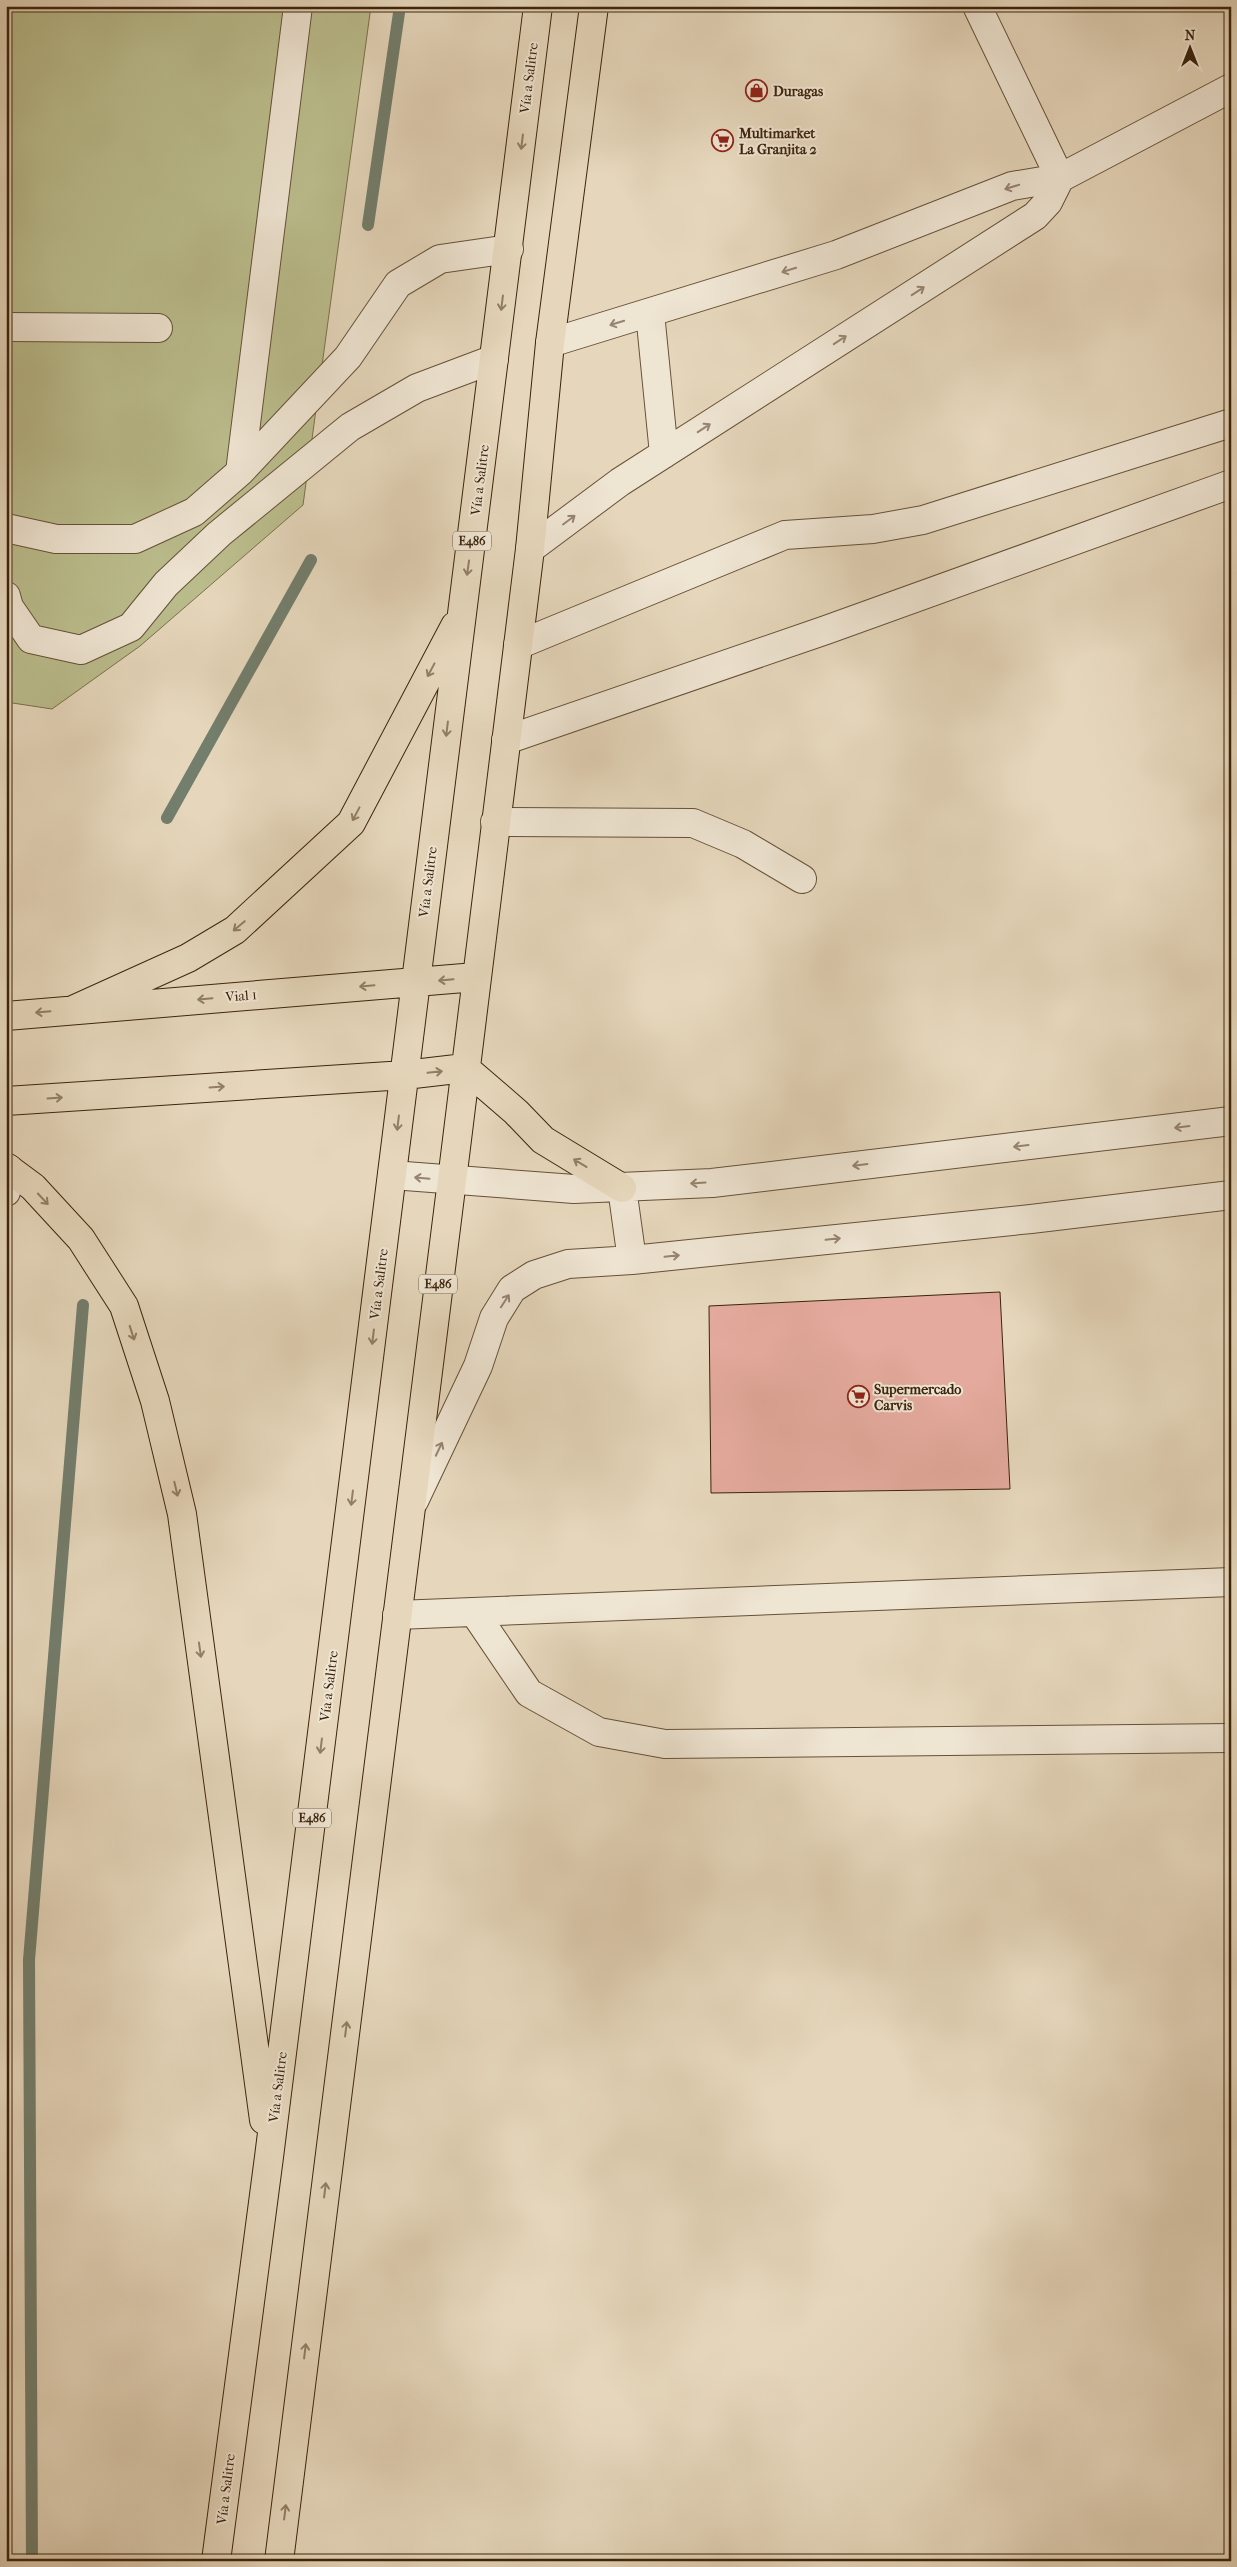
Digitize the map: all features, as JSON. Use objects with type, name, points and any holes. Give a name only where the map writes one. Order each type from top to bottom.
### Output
[{"type":"main road","name":"Vía a Salitre","points":[[216,2561],[269,2157],[538,6]]},
{"type":"main road","name":"E486","points":[[279,2561],[530,549],[550,343],[594,6]]},
{"type":"main road","points":[[73,1010],[188,958],[235,930],[350,823],[462,612]]},
{"type":"main road","name":"Vial 1","points":[[6,1016],[476,977]]},
{"type":"main road","points":[[6,1101],[405,1075],[465,1068],[516,1112],[543,1140],[622,1188]]},
{"type":"main road","points":[[7,1176],[33,1188],[81,1239],[124,1306],[154,1401],[182,1514],[269,2157]]},
{"type":"street","points":[[240,472],[298,6]]},
{"type":"street","points":[[977,6],[1060,178]]},
{"type":"street","points":[[550,343],[841,254],[1012,186],[1060,178],[1231,88]]},
{"type":"street","points":[[530,549],[620,482],[1035,216],[1048,202],[1060,178]]},
{"type":"street","points":[[6,528],[56,539],[135,539],[194,512],[240,472],[348,357],[398,284],[440,259],[509,249]]},
{"type":"street","points":[[650,313],[664,454]]},
{"type":"street","points":[[6,327],[158,328]]},
{"type":"street","points":[[6,596],[9,607],[30,639],[81,650],[131,627],[166,584],[219,534],[350,428],[417,388],[494,359]]},
{"type":"street","points":[[518,645],[785,535],[873,530],[923,520],[1231,423]]},
{"type":"street","points":[[506,740],[826,630],[1231,484]]},
{"type":"street","points":[[495,822],[693,823],[743,844],[802,879]]},
{"type":"street","points":[[392,1175],[574,1189],[622,1188],[712,1182],[1231,1122]]},
{"type":"street","points":[[622,1188],[632,1260]]},
{"type":"street","points":[[410,1509],[478,1366],[494,1318],[512,1290],[534,1275],[568,1264],[632,1260],[1231,1195]]},
{"type":"street","points":[[397,1615],[1231,1582]]},
{"type":"street","points":[[474,1612],[529,1692],[599,1732],[665,1744],[1231,1738]]},
{"type":"green space","points":[[6,6],[371,6],[303,505],[140,646],[52,709],[6,702]]},
{"type":"building","name":"Supermercado Carvis","points":[[1000,1292],[1010,1489],[711,1493],[709,1306]]},
{"type":"waterway","points":[[368,225],[400,6]]},
{"type":"waterway","points":[[167,818],[311,560]]},
{"type":"waterway","points":[[32,2561],[29,1960],[83,1305]]},
{"type":"place","name":"Duragas","points":[[757,91]]},
{"type":"place","name":"Multimarket La Granjita 2","points":[[723,141]]},
{"type":"place","name":"Supermercado Carvis","points":[[858,1397]]}]
